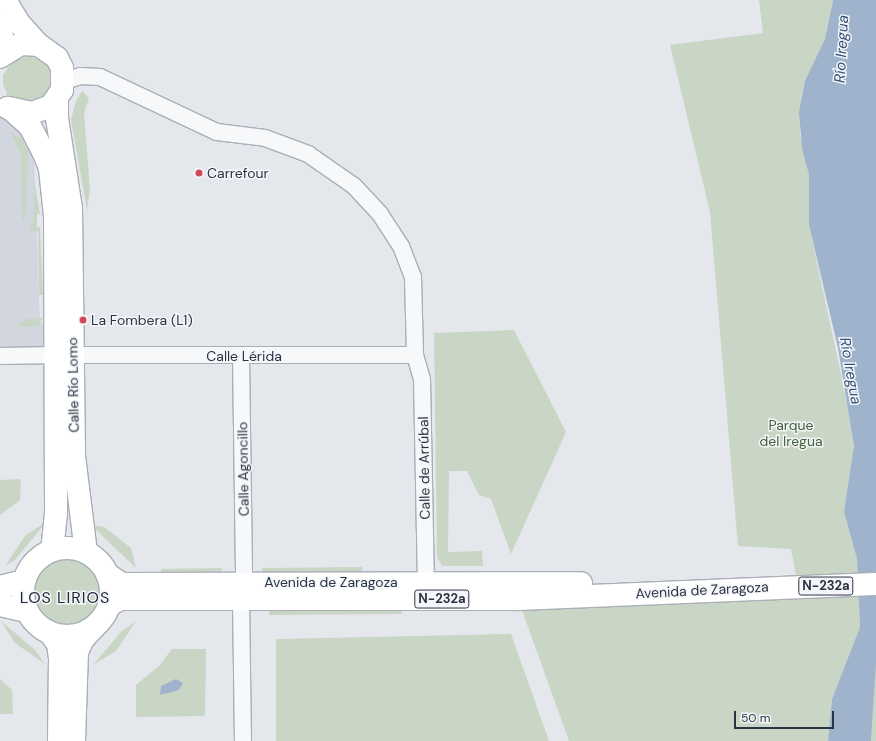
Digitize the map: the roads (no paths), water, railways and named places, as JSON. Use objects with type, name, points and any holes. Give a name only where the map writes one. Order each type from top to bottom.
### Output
[{"type":"main road","points":[[5,0],[18,22],[39,45],[57,58],[61,90],[37,112],[6,106]]},
{"type":"main road","points":[[0,25],[2,55],[21,44],[39,45]]},
{"type":"main road","name":"Calle Río Lomo","points":[[61,90],[56,118],[71,208],[65,290],[65,355],[75,471],[86,552]]},
{"type":"main road","name":"Calle Río Lomo","points":[[6,106],[37,138],[50,169],[57,253],[65,290]]},
{"type":"main road","name":"Calle Río Lomo","points":[[52,550],[65,355]]},
{"type":"main road","points":[[27,611],[24,581],[40,557],[52,550],[75,548],[86,552]]},
{"type":"main road","name":"N-232a","points":[[86,552],[107,574]]},
{"type":"main road","points":[[74,741],[77,652],[83,639],[104,614],[107,574]]},
{"type":"main road","name":"Avenida de Zaragoza","points":[[107,574],[122,584],[243,591],[518,599],[776,587]]},
{"type":"main road","points":[[0,586],[24,581]]},
{"type":"main road","name":"Avenida de Zaragoza","points":[[104,614],[121,599],[426,582],[732,582],[776,587]]},
{"type":"main road","name":"N-232a","points":[[776,587],[876,584]]},
{"type":"main road","points":[[0,605],[27,611],[49,632],[58,644],[60,659],[59,741]]},
{"type":"main road","name":"N-232a","points":[[49,632],[76,635],[104,614]]},
{"type":"street","name":"Calle de Arrúbal","points":[[61,90],[80,76],[100,77],[217,132],[265,138],[308,154],[354,186],[380,214],[401,246],[413,277],[415,356],[422,379],[426,582]]},
{"type":"street","name":"Calle Lérida","points":[[0,356],[415,356]]},
{"type":"street","name":"Calle Agoncillo","points":[[241,356],[243,741]]},
{"type":"water","name":"Río Iregua","points":[[833,0],[876,0],[876,663],[871,741],[828,741],[832,699],[860,627],[857,559],[844,512],[854,446],[838,348],[809,225],[809,175],[802,148],[799,112],[805,81],[825,39]]},
{"type":"water","points":[[176,679],[183,683],[179,690],[160,695],[161,686]]},
{"type":"place","name":"Carrefour","points":[[199,173]]},
{"type":"place","name":"La Fombera (L1)","points":[[83,320]]},
{"type":"district","name":"LOS LIRIOS","points":[[65,598]]},
{"type":"park label","name":"Parque del Iregua","points":[[791,434]]}]
